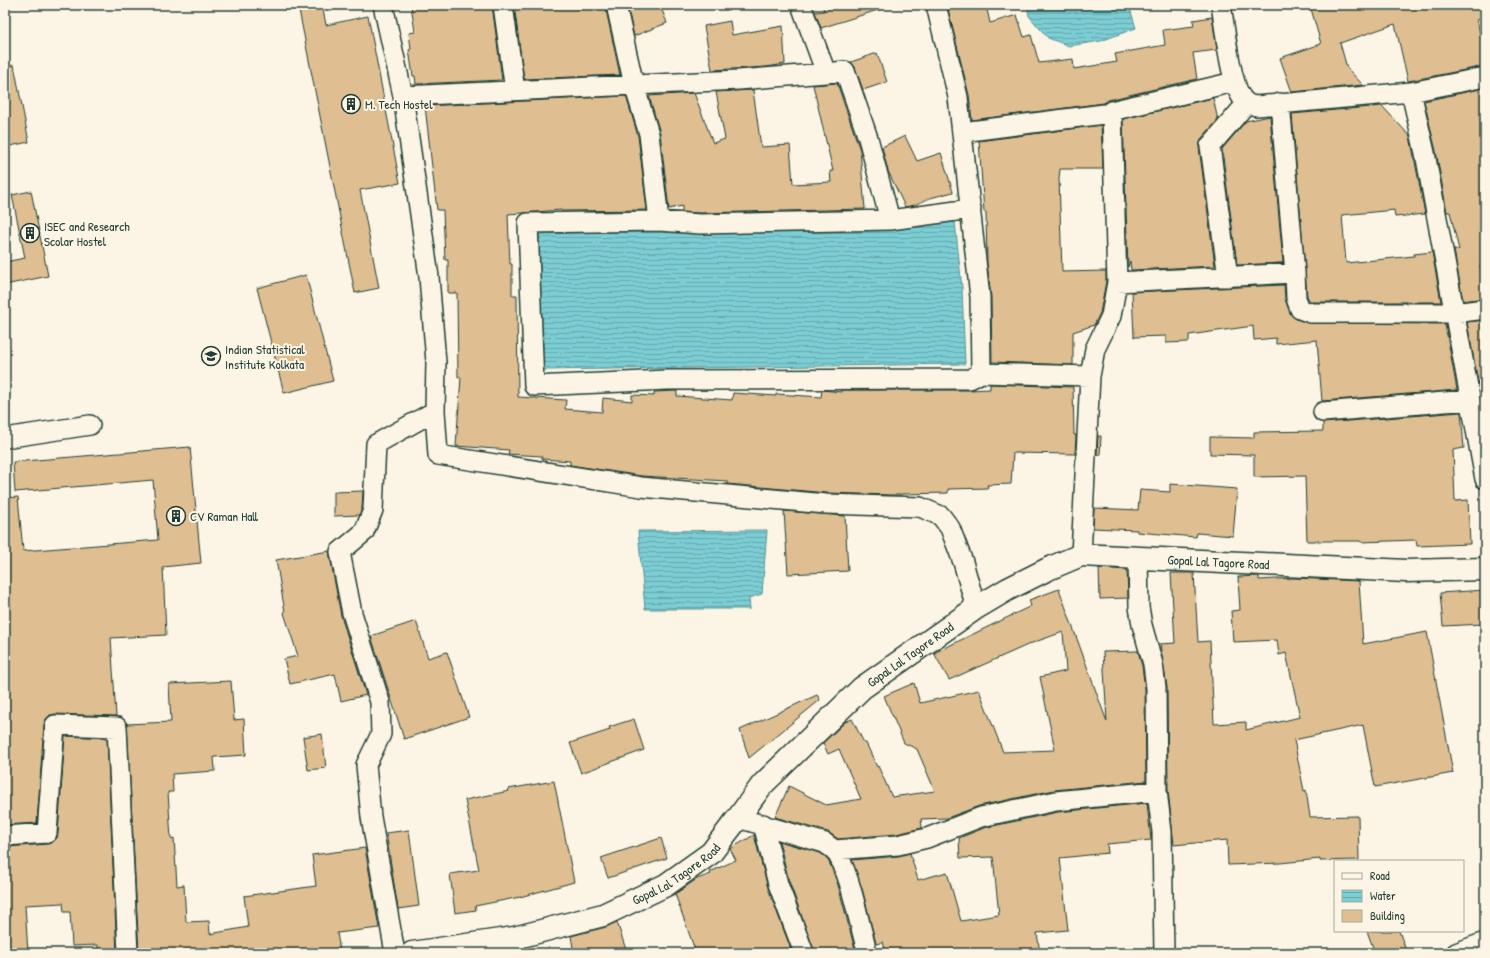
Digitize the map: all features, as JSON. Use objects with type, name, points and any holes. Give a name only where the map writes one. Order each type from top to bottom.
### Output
[{"type":"street","points":[[383,5],[403,96],[429,278],[436,362],[435,411],[438,455],[641,487],[826,504],[920,507],[941,516],[950,528],[963,562],[976,608]]},
{"type":"street","points":[[503,5],[515,91]]},
{"type":"street","points":[[616,5],[634,85],[649,134],[659,221]]},
{"type":"street","points":[[801,5],[826,73]]},
{"type":"street","points":[[936,5],[958,97],[980,296],[981,373]]},
{"type":"street","points":[[1221,5],[1234,82],[1241,97],[1247,103],[1256,106],[1411,92],[1485,77]]},
{"type":"street","points":[[403,96],[739,80],[845,71],[868,138],[890,220]]},
{"type":"street","points":[[962,132],[1112,113],[1111,111],[1234,82]]},
{"type":"street","points":[[1411,92],[1425,154],[1485,479]]},
{"type":"street","points":[[1228,277],[1210,146],[1247,103]]},
{"type":"street","points":[[1280,103],[1296,298],[1300,309],[1304,311],[1322,313],[1454,313],[1485,309]]},
{"type":"street","points":[[1081,555],[1090,376],[1095,348],[1111,316],[1117,282],[1112,113]]},
{"type":"street","points":[[971,209],[890,220],[700,224],[659,221],[528,222],[534,386],[667,380],[970,379],[981,373],[1090,376]]},
{"type":"street","points":[[1117,282],[1295,273]]},
{"type":"street","points":[[1324,412],[1470,400]]},
{"type":"street","points":[[395,953],[371,817],[366,766],[381,734],[380,702],[352,613],[340,552],[364,532],[373,510],[376,444],[435,411]]},
{"type":"street","points":[[5,438],[90,425]]},
{"type":"street","name":"Gopal Lal Tagore Road","points":[[412,953],[515,945],[603,916],[666,884],[711,853],[762,785],[862,688],[976,608],[1008,589],[1048,569],[1081,555],[1406,570],[1485,569]]},
{"type":"street","points":[[1138,558],[1139,607],[1153,664],[1156,688],[1157,791],[1162,832],[1164,953]]},
{"type":"street","points":[[5,836],[47,834],[55,725],[117,727],[128,953]]},
{"type":"street","points":[[835,850],[898,845],[927,838],[981,817],[1056,801],[1157,791]]},
{"type":"street","points":[[738,818],[763,824],[825,844],[835,850],[848,880],[865,943]]},
{"type":"street","points":[[763,824],[778,884],[804,953]]},
{"type":"street","points":[[1456,953],[1485,942]]},
{"type":"water","points":[[1027,5],[1129,5],[1136,28],[1101,41],[1069,46],[1048,38],[1029,16]]},
{"type":"water","points":[[955,222],[962,288],[965,364],[543,370],[539,234]]},
{"type":"water","points":[[767,530],[762,594],[749,598],[750,609],[645,609],[638,531]]},
{"type":"building","name":"M. Tech Hostel","points":[[298,5],[322,5],[326,25],[368,16],[400,183],[360,190],[379,288],[355,293]]},
{"type":"building","points":[[411,5],[492,5],[502,80],[416,84],[415,76],[413,76],[409,50],[411,49],[409,33],[415,32]]},
{"type":"building","points":[[514,5],[573,5],[573,8],[590,5],[605,5],[620,75],[524,79]]},
{"type":"building","points":[[627,5],[660,5],[667,23],[634,36]]},
{"type":"building","points":[[822,5],[881,5],[881,9],[821,28],[815,12],[824,11]]},
{"type":"building","points":[[947,5],[986,5],[990,23],[1017,15],[1024,37],[1031,35],[1039,63],[1073,59],[1074,69],[1117,62],[1115,54],[1165,45],[1163,30],[1194,26],[1193,20],[1212,17],[1217,50],[1193,53],[1197,79],[1108,100],[1104,103],[972,120],[969,95]]},
{"type":"building","points":[[1310,5],[1485,5],[1485,18],[1477,20],[1485,55],[1485,66],[1408,81],[1395,24],[1340,43],[1347,68],[1363,85],[1292,92],[1280,58],[1321,44]]},
{"type":"building","points":[[730,21],[732,35],[783,26],[785,64],[766,67],[712,70],[704,26]]},
{"type":"building","points":[[877,53],[887,82],[863,90],[855,67],[851,62]]},
{"type":"building","points":[[14,65],[29,142],[5,147],[5,66]]},
{"type":"building","points":[[837,83],[860,150],[865,209],[700,213],[682,212],[682,206],[669,209],[660,133],[649,96],[694,93],[713,143],[725,139],[716,92],[753,90],[761,147],[790,145],[793,184],[831,182],[830,171],[833,171],[813,85]]},
{"type":"building","points":[[1485,88],[1485,265],[1480,266],[1485,286],[1485,298],[1463,301],[1454,250],[1459,250],[1450,212],[1447,212],[1436,151],[1424,101]]},
{"type":"building","points":[[626,96],[638,136],[647,210],[561,210],[508,214],[510,264],[512,264],[512,295],[517,295],[518,397],[566,400],[565,409],[602,412],[603,398],[632,401],[632,395],[654,396],[654,392],[677,391],[677,396],[732,400],[733,393],[821,397],[822,390],[841,392],[841,390],[970,390],[990,389],[990,384],[1073,387],[1074,435],[1076,435],[1075,454],[1013,453],[1011,484],[987,485],[988,488],[948,489],[948,493],[892,495],[827,493],[727,484],[727,481],[642,476],[570,465],[570,461],[542,459],[542,456],[508,454],[509,450],[456,446],[461,377],[458,377],[457,293],[448,293],[448,260],[445,260],[443,210],[437,210],[425,106]]},
{"type":"building","points":[[1213,98],[1218,120],[1201,139],[1199,147],[1215,266],[1131,270],[1130,261],[1128,267],[1123,119]]},
{"type":"building","points":[[1382,106],[1410,136],[1425,214],[1395,217],[1394,210],[1342,215],[1346,263],[1414,256],[1414,254],[1432,252],[1441,302],[1313,302],[1309,300],[1307,296],[1292,114]]},
{"type":"building","points":[[1270,116],[1283,263],[1237,265],[1222,149],[1246,121]]},
{"type":"building","points":[[1101,125],[1103,169],[1060,169],[1059,178],[1062,272],[1106,271],[1106,281],[1100,313],[1094,325],[1073,332],[1073,365],[992,362],[991,297],[987,263],[986,212],[984,212],[979,141]]},
{"type":"building","points":[[905,136],[917,161],[941,153],[953,192],[905,207],[888,171],[882,147]]},
{"type":"building","name":"ISEC and Research Scolar Hostel","points":[[31,191],[48,276],[5,285],[5,262],[25,258],[12,195]]},
{"type":"building","points":[[306,275],[333,381],[284,393],[257,288]]},
{"type":"building","points":[[1284,285],[1285,299],[1290,313],[1296,319],[1307,323],[1445,324],[1457,390],[1322,401],[1317,340],[1276,344],[1276,338],[1254,340],[1253,326],[1189,335],[1189,342],[1166,343],[1166,336],[1134,337],[1132,292]]},
{"type":"building","points":[[1485,320],[1485,397],[1481,398],[1467,322]]},
{"type":"building","points":[[1461,412],[1464,448],[1453,450],[1455,501],[1468,500],[1470,544],[1417,546],[1416,540],[1361,542],[1307,541],[1305,476],[1254,477],[1254,455],[1210,454],[1210,437],[1254,438],[1254,432],[1323,431],[1323,423]]},
{"type":"building","points":[[1098,436],[1101,436],[1100,455],[1097,455]]},
{"type":"building","points":[[190,447],[201,563],[163,567],[166,635],[111,638],[116,716],[50,715],[44,724],[37,823],[5,825],[5,498],[18,497],[23,551],[158,540],[153,480],[15,492],[13,462]]},
{"type":"building","points":[[1170,484],[1237,489],[1233,536],[1197,533],[1196,537],[1137,532],[1137,530],[1093,528],[1094,508],[1138,510],[1140,490],[1170,492]]},
{"type":"building","points":[[363,491],[362,508],[359,515],[334,516],[334,492]]},
{"type":"building","points":[[784,511],[845,516],[848,571],[788,574]]},
{"type":"building","points":[[329,551],[341,616],[366,695],[341,701],[335,674],[290,684],[284,659],[298,656],[284,613],[276,560]]},
{"type":"building","points":[[1099,568],[1127,570],[1128,598],[1100,599]]},
{"type":"building","points":[[1171,573],[1194,573],[1198,642],[1210,641],[1214,724],[1246,722],[1246,730],[1300,717],[1286,653],[1279,655],[1277,640],[1233,642],[1231,611],[1240,610],[1238,577],[1259,576],[1259,580],[1294,578],[1359,581],[1363,644],[1427,632],[1453,773],[1375,787],[1363,725],[1294,740],[1304,791],[1306,790],[1310,817],[1358,816],[1359,860],[1320,861],[1320,859],[1280,863],[1228,865],[1227,840],[1174,845],[1168,790],[1167,687],[1160,644],[1175,643]]},
{"type":"building","points":[[1059,589],[1107,722],[1103,652],[1138,651],[1142,666],[1145,689],[1146,781],[1054,790],[979,806],[947,818],[921,819],[922,828],[896,834],[838,839],[828,832],[775,817],[789,786],[826,805],[861,799],[839,749],[828,754],[823,743],[845,722],[852,719],[864,743],[866,743],[877,767],[878,766],[892,797],[935,791],[917,749],[904,743],[884,696],[914,683],[920,703],[979,690],[1003,752],[1055,750],[1040,677],[1066,671],[1063,632],[1032,643],[949,680],[934,653],[1031,606],[1029,600]]},
{"type":"building","points":[[1485,590],[1485,624],[1443,626],[1440,593]]},
{"type":"building","points":[[416,621],[428,658],[447,652],[469,717],[404,739],[371,636]]},
{"type":"building","points":[[231,681],[234,720],[244,719],[246,755],[214,757],[215,771],[172,774],[173,792],[168,792],[171,839],[174,838],[177,886],[184,885],[186,922],[209,921],[210,934],[248,927],[244,896],[316,886],[312,855],[365,848],[379,928],[337,933],[340,951],[328,953],[139,953],[127,724],[171,722],[169,684]]},
{"type":"building","points":[[817,695],[820,700],[749,758],[740,730]]},
{"type":"building","points":[[634,719],[644,750],[581,773],[570,743],[610,730],[609,727]]},
{"type":"building","points":[[322,734],[326,768],[308,770],[303,737]]},
{"type":"building","points":[[65,736],[107,738],[117,953],[98,953],[98,945],[72,946],[70,912],[64,912],[63,903],[25,905],[28,953],[5,953],[5,856],[7,856],[7,847],[48,844],[57,838]]},
{"type":"building","points":[[554,781],[574,882],[520,897],[475,906],[476,910],[455,913],[450,874],[479,870],[465,800],[509,791],[508,789]]},
{"type":"building","points":[[1147,803],[1151,840],[1107,844],[1108,853],[1060,858],[1068,930],[1037,933],[1040,953],[886,953],[883,942],[876,944],[863,892],[852,860],[899,856],[910,853],[918,880],[947,872],[961,921],[999,915],[993,857],[960,858],[959,838],[984,828],[1058,812]]},
{"type":"building","points":[[409,830],[419,906],[398,909],[386,833]]},
{"type":"building","points":[[754,835],[768,888],[792,952],[696,953],[675,894],[697,879],[711,874],[710,872],[736,860],[730,849]]},
{"type":"building","points":[[661,838],[667,858],[608,878],[601,858]]},
{"type":"building","points":[[779,841],[820,853],[826,857],[838,885],[854,946],[857,951],[850,953],[815,953],[789,881]]},
{"type":"building","points":[[617,922],[627,953],[574,953],[571,936],[606,927]]},
{"type":"building","points":[[1367,932],[1399,932],[1407,953],[1375,953]]},
{"type":"place","name":"M. Tech Hostel","points":[[351,104]]},
{"type":"place","name":"ISEC and Research Scolar Hostel","points":[[30,233]]},
{"type":"place","name":"Indian Statistical Institute Kolkata","points":[[211,356]]},
{"type":"place","name":"CV Raman Hall","points":[[176,516]]}]
